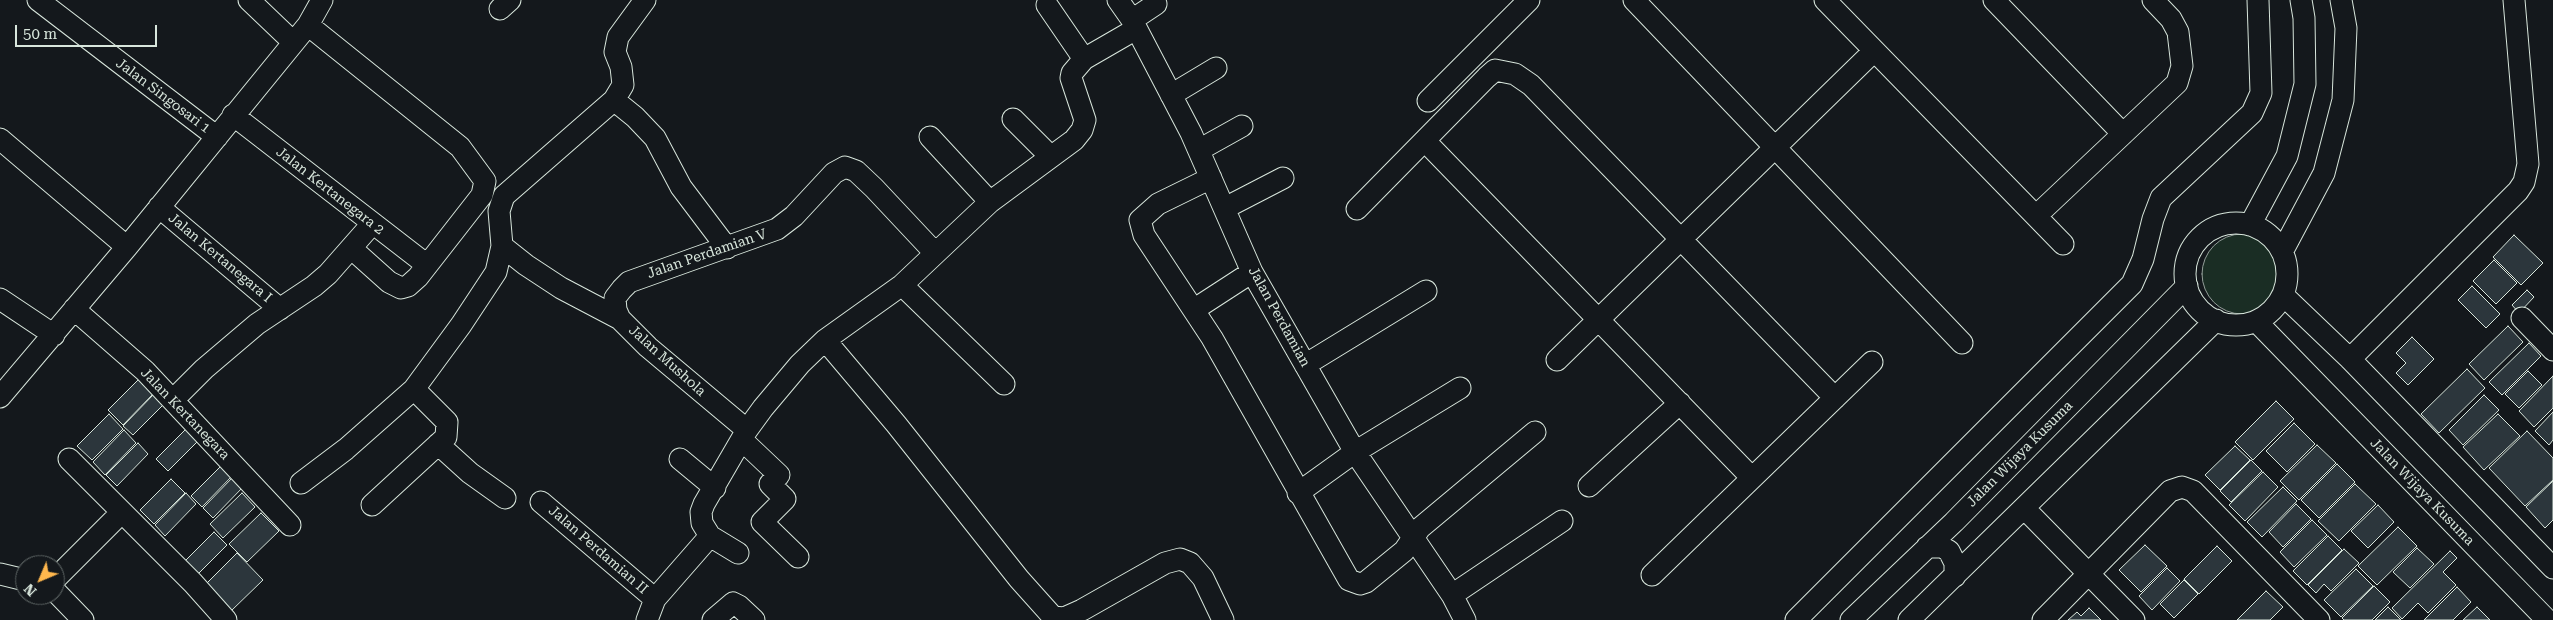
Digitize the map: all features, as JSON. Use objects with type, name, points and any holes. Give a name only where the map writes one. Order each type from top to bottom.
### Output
[{"type":"street","name":"Jalan Singosari 1","points":[[38,0],[217,137]]},
{"type":"street","points":[[249,0],[293,42]]},
{"type":"street","points":[[0,397],[127,247],[308,25],[322,0]]},
{"type":"street","points":[[301,484],[346,450],[414,389],[496,272],[502,246],[499,211],[504,196],[614,100],[623,86],[621,67],[615,52],[618,37],[645,0]]},
{"type":"street","name":"Jalan Perdamian","points":[[1118,0],[1134,25],[1199,150],[1252,272],[1355,452],[1452,595],[1465,620]]},
{"type":"street","points":[[1428,101],[1529,0]]},
{"type":"street","points":[[1634,0],[1776,146],[1962,343]]},
{"type":"street","points":[[1825,0],[2063,244]]},
{"type":"street","points":[[1994,0],[2123,134]]},
{"type":"street","points":[[2036,216],[2177,83],[2182,66],[2178,32],[2171,19],[2153,0]]},
{"type":"street","points":[[1796,620],[2132,284],[2143,259],[2153,219],[2162,198],[2252,113],[2261,94],[2258,0]]},
{"type":"street","points":[[2250,225],[2286,156],[2305,84],[2304,18],[2301,0]]},
{"type":"street","points":[[2282,252],[2324,173],[2343,100],[2346,28],[2341,0]]},
{"type":"street","points":[[2350,359],[2518,191],[2524,182],[2528,164],[2514,0]]},
{"type":"street","points":[[738,553],[710,536],[702,524],[701,512],[744,435],[800,364],[825,340],[902,285],[990,202],[1074,140],[1082,130],[1085,120],[1070,78],[1074,68],[1134,25],[1156,4]]},
{"type":"street","points":[[1047,5],[1084,59]]},
{"type":"street","points":[[308,25],[460,147],[486,181],[482,195],[408,286],[401,288],[389,282],[351,248]]},
{"type":"street","points":[[1557,360],[1874,51]]},
{"type":"street","points":[[1171,95],[1216,68]]},
{"type":"street","points":[[1357,209],[1495,70],[1515,74],[1530,85],[1835,398]]},
{"type":"street","points":[[614,100],[636,117],[655,138],[681,187],[727,248]]},
{"type":"street","name":"Jalan Kertanegara 2","points":[[233,115],[427,265]]},
{"type":"street","points":[[1013,119],[1050,156]]},
{"type":"street","points":[[1199,150],[1242,126]]},
{"type":"street","points":[[930,137],[990,202]]},
{"type":"street","points":[[0,139],[127,247]]},
{"type":"street","points":[[1425,141],[1752,478]]},
{"type":"street","name":"Jalan Perdamian V","points":[[629,282],[777,229],[794,216],[834,173],[845,167],[856,171],[874,188],[935,253]]},
{"type":"street","points":[[1211,178],[1158,204],[1140,220],[1144,235],[1195,309],[1345,576],[1354,583],[1366,582],[1404,551],[1420,528],[1535,432]]},
{"type":"street","points":[[1225,208],[1283,178]]},
{"type":"street","name":"Jalan Kertanegara I","points":[[159,207],[280,309]]},
{"type":"street","points":[[2234,223],[2250,225],[2263,230],[2274,240],[2282,252],[2287,273],[2283,295],[2267,315],[2256,321],[2236,325],[2216,320],[2201,310],[2187,286],[2186,271],[2189,256],[2196,243],[2207,233],[2220,226],[2234,223]]},
{"type":"street","points":[[173,400],[204,369],[250,329],[321,280],[372,224]]},
{"type":"street","points":[[502,246],[526,265],[561,288],[620,319]]},
{"type":"street","points":[[1195,309],[1252,272]]},
{"type":"street","name":"Jalan Mushola","points":[[629,282],[616,298],[616,310],[620,319],[744,435],[779,475],[770,484],[785,500],[762,522],[798,557]]},
{"type":"street","points":[[902,285],[1004,384]]},
{"type":"street","name":"Jalan Wijaya Kusuma","points":[[1851,620],[1954,522],[2187,286]]},
{"type":"street","points":[[1305,365],[1426,291]]},
{"type":"street","points":[[2283,295],[2350,359],[2553,568]]},
{"type":"street","points":[[0,298],[54,335]]},
{"type":"street","name":"Jalan Kertanegara","points":[[74,309],[145,371],[290,525]]},
{"type":"street","points":[[2522,318],[2553,350]]},
{"type":"street","points":[[1909,620],[2216,320]]},
{"type":"street","name":"Jalan Wijaya Kusuma","points":[[2256,321],[2547,620]]},
{"type":"street","points":[[825,340],[896,424],[1019,579],[1053,617],[1064,618],[1082,610],[1165,563],[1180,560],[1190,563],[1203,578],[1223,620]]},
{"type":"street","points":[[1652,575],[1872,362]]},
{"type":"street","points":[[1298,493],[1355,452],[1460,388]]},
{"type":"street","points":[[372,505],[446,437],[447,422],[414,389]]},
{"type":"street","points":[[1589,486],[1680,403]]},
{"type":"street","points":[[438,444],[470,473],[504,498]]},
{"type":"street","points":[[68,459],[226,620]]},
{"type":"street","points":[[680,459],[715,488]]},
{"type":"street","points":[[2043,620],[2170,491],[2188,488],[2319,620]]},
{"type":"street","name":"Jalan Perdamian II","points":[[542,502],[655,599]]},
{"type":"street","points":[[2024,508],[2134,620]]},
{"type":"street","points":[[65,569],[122,512]]},
{"type":"street","points":[[1452,595],[1562,521]]},
{"type":"street","points":[[1954,522],[1953,535],[1956,542],[1966,549],[1980,551]]},
{"type":"street","points":[[648,620],[655,599],[710,536]]},
{"type":"street","points":[[1928,547],[1942,547],[1949,551],[1955,563],[1955,576]]},
{"type":"street","points":[[0,574],[15,578]]},
{"type":"street","points":[[65,601],[83,620]]},
{"type":"street","points":[[713,620],[733,603],[754,620]]},
{"type":"green space","points":[[2242,234],[2257,237],[2270,246],[2279,259],[2282,274],[2279,289],[2270,302],[2257,311],[2242,314],[2227,311],[2214,302],[2205,289],[2202,274],[2205,259],[2214,246],[2227,237]]},
{"type":"building","points":[[2514,235],[2543,263],[2521,285],[2493,257]]},
{"type":"building","points":[[2494,260],[2517,283],[2496,304],[2473,281]]},
{"type":"building","points":[[2472,286],[2500,314],[2486,328],[2458,300]]},
{"type":"building","points":[[2527,290],[2534,297],[2519,313],[2512,305]]},
{"type":"building","points":[[2508,326],[2523,342],[2484,380],[2469,364]]},
{"type":"building","points":[[2412,337],[2434,359],[2408,385],[2396,373],[2406,363],[2396,353]]},
{"type":"building","points":[[2529,343],[2541,356],[2502,395],[2489,382]]},
{"type":"building","points":[[2467,369],[2485,388],[2439,433],[2421,414]]},
{"type":"building","points":[[2528,371],[2542,385],[2519,408],[2505,394]]},
{"type":"building","points":[[2553,376],[2553,408],[2534,427],[2519,411]]},
{"type":"building","points":[[139,379],[154,393],[123,425],[108,410]]},
{"type":"building","points":[[154,394],[164,404],[133,435],[123,426]]},
{"type":"building","points":[[2484,395],[2499,410],[2463,445],[2449,430]]},
{"type":"building","points":[[2276,401],[2294,419],[2253,460],[2235,442]]},
{"type":"building","points":[[2553,412],[2553,440],[2549,445],[2535,431]]},
{"type":"building","points":[[109,414],[123,429],[92,460],[77,446]]},
{"type":"building","points":[[2498,414],[2520,436],[2484,470],[2463,447]]},
{"type":"building","points":[[2294,423],[2315,444],[2287,472],[2266,451]]},
{"type":"building","points":[[188,427],[200,439],[168,471],[156,459]]},
{"type":"building","points":[[124,430],[136,443],[105,475],[93,462]]},
{"type":"building","points":[[2527,431],[2553,458],[2553,480],[2525,506],[2489,468]]},
{"type":"building","points":[[138,443],[148,454],[117,486],[106,475]]},
{"type":"building","points":[[2317,445],[2336,463],[2299,500],[2280,481]]},
{"type":"building","points":[[2235,446],[2250,460],[2220,490],[2205,475]]},
{"type":"building","points":[[2251,460],[2262,471],[2231,502],[2220,491]]},
{"type":"building","points":[[223,464],[233,475],[202,507],[191,496]]},
{"type":"building","points":[[2337,464],[2355,482],[2319,518],[2301,500]]},
{"type":"building","points":[[2263,472],[2278,487],[2245,521],[2229,505]]},
{"type":"building","points":[[234,476],[244,486],[213,518],[203,508]]},
{"type":"building","points":[[171,479],[185,493],[154,524],[140,510]]},
{"type":"building","points":[[2553,481],[2553,520],[2545,528],[2526,507]]},
{"type":"building","points":[[2355,484],[2376,504],[2339,541],[2318,521]]},
{"type":"building","points":[[2283,487],[2297,501],[2262,537],[2247,522]]},
{"type":"building","points":[[186,493],[196,504],[165,536],[155,525]]},
{"type":"building","points":[[242,493],[255,507],[223,538],[210,524]]},
{"type":"building","points":[[2296,504],[2311,519],[2283,547],[2269,532]]},
{"type":"building","points":[[2378,505],[2394,522],[2368,548],[2351,531]]},
{"type":"building","points":[[261,513],[279,531],[247,562],[229,544]]},
{"type":"building","points":[[2312,520],[2327,535],[2294,567],[2280,552]]},
{"type":"building","points":[[2398,527],[2417,546],[2377,585],[2358,566]]},
{"type":"building","points":[[214,532],[227,545],[196,576],[183,563]]},
{"type":"building","points":[[2328,536],[2342,550],[2307,585],[2293,571]]},
{"type":"building","points":[[2145,545],[2167,566],[2141,592],[2119,570]]},
{"type":"building","points":[[2217,546],[2232,561],[2199,594],[2184,579]]},
{"type":"building","points":[[2417,548],[2434,564],[2410,588],[2393,572]]},
{"type":"building","points":[[2344,549],[2359,563],[2331,591],[2324,584],[2316,593],[2308,585]]},
{"type":"building","points":[[2450,551],[2457,558],[2443,572],[2456,585],[2428,613],[2418,603],[2402,619],[2392,608]]},
{"type":"building","points":[[237,553],[263,580],[231,611],[205,585]]},
{"type":"building","points":[[2167,568],[2180,581],[2152,610],[2139,596]]},
{"type":"building","points":[[2356,569],[2373,586],[2341,617],[2324,600]]},
{"type":"building","points":[[2184,580],[2198,594],[2174,618],[2160,604]]},
{"type":"building","points":[[2374,586],[2390,602],[2372,620],[2344,620],[2342,618]]},
{"type":"building","points":[[2457,587],[2471,602],[2453,620],[2424,620]]},
{"type":"building","points":[[2266,591],[2283,607],[2270,620],[2237,620]]},
{"type":"building","points":[[2388,607],[2401,620],[2375,620]]},
{"type":"building","points":[[2477,607],[2490,620],[2463,620]]},
{"type":"building","points":[[2089,608],[2101,620],[2068,620],[2077,612],[2081,616]]}]
